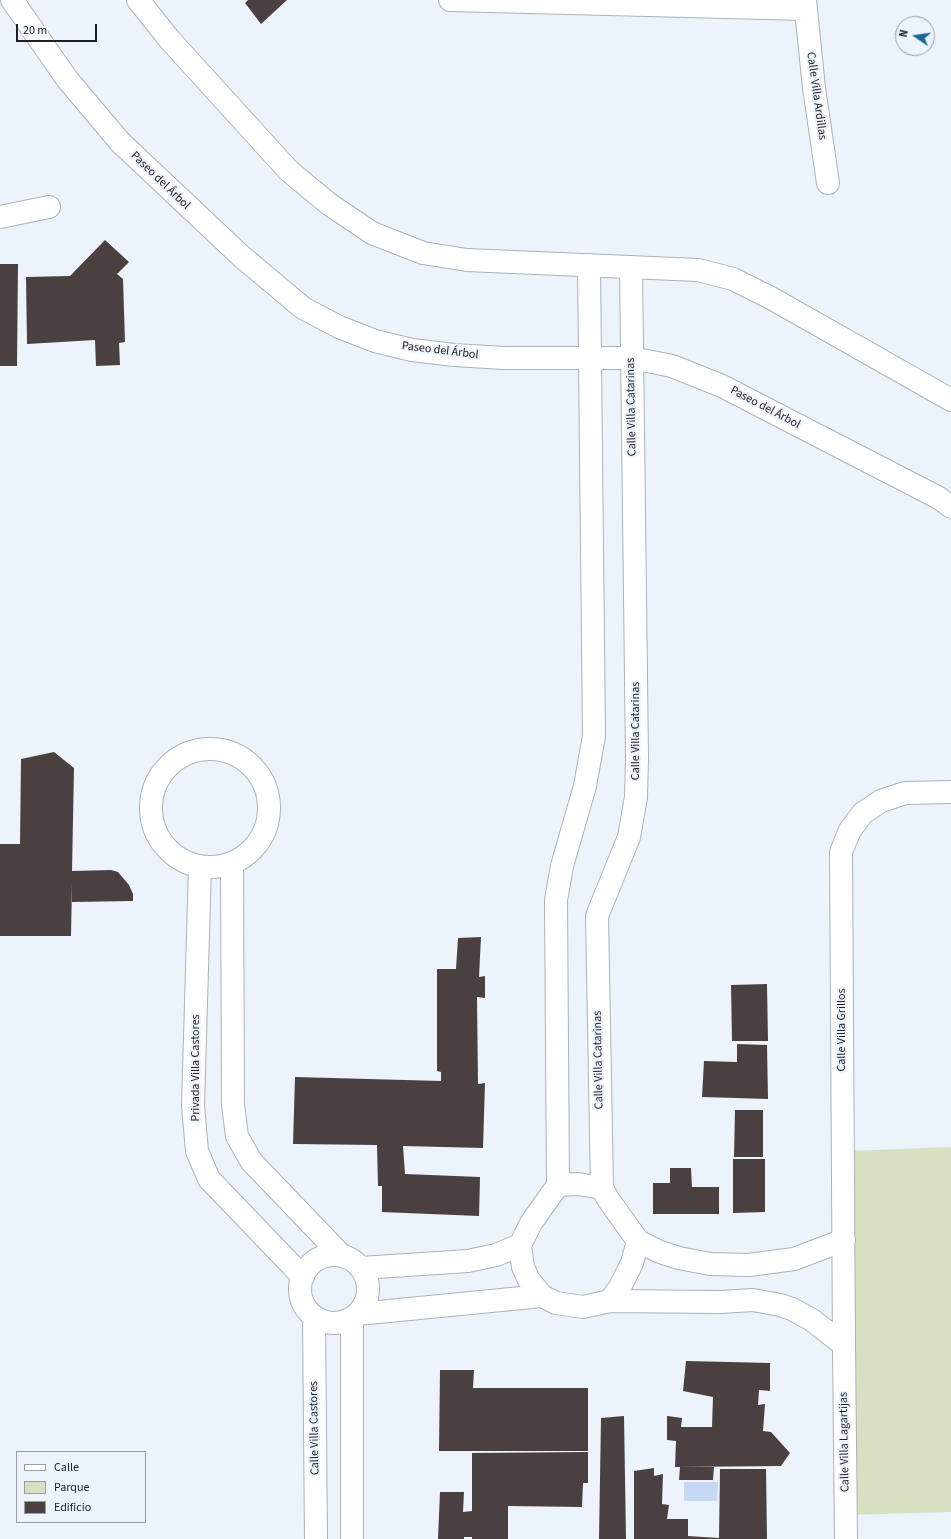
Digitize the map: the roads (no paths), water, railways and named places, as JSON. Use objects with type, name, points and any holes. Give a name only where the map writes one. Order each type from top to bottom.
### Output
[{"type":"street","name":"Paseo del Árbol","points":[[12,0],[67,79],[120,142],[241,256],[303,308],[339,327],[375,341],[412,350],[454,355],[504,358],[632,358],[672,366],[722,386],[939,498],[951,507]]},
{"type":"street","points":[[138,0],[169,39],[289,170],[329,204],[372,233],[423,253],[467,260],[698,270],[733,279],[771,298],[951,400]]},
{"type":"street","name":"Calle Villa Ardillas","points":[[450,0],[805,5],[814,88],[828,183]]},
{"type":"street","points":[[0,217],[49,207]]},
{"type":"street","points":[[588,265],[594,736],[585,786],[562,866],[556,900],[558,1185],[531,1223],[520,1245],[523,1267],[529,1280],[542,1296],[556,1303],[583,1307],[610,1301],[721,1302],[753,1300],[792,1309],[812,1320],[844,1345]]},
{"type":"street","name":"Calle Villa Catarinas","points":[[602,1188],[597,916],[629,837],[636,797],[637,758],[631,267]]},
{"type":"street","points":[[204,748],[223,750],[241,756],[255,768],[265,784],[269,803],[268,822],[260,840],[248,854],[232,863],[216,867],[200,866],[182,860],[167,849],[156,834],[151,815],[152,796],[159,778],[170,764],[186,753],[204,748]]},
{"type":"street","name":"Calle Villa Grillos","points":[[844,1345],[842,852],[850,830],[863,813],[881,801],[905,794],[951,792]]},
{"type":"street","points":[[232,863],[233,1105],[237,1136],[251,1161],[342,1256]]},
{"type":"street","name":"Privada Villa Castores","points":[[200,866],[193,1106],[197,1151],[209,1179],[302,1277]]},
{"type":"street","points":[[558,1185],[578,1184],[602,1188],[608,1199],[638,1241],[660,1252],[679,1258],[710,1264],[749,1265],[794,1259],[844,1240]]},
{"type":"street","points":[[610,1301],[620,1286],[632,1262],[638,1241]]},
{"type":"street","points":[[361,1268],[468,1261],[496,1255],[520,1245]]},
{"type":"street","points":[[352,1539],[355,1316],[364,1306],[368,1286],[366,1276],[361,1268],[352,1260],[342,1256],[320,1258],[311,1264],[302,1277],[300,1293],[303,1302],[307,1310],[314,1317],[332,1324],[341,1323],[355,1316],[542,1296]]},
{"type":"street","name":"Calle Villa Castores","points":[[314,1317],[316,1539]]},
{"type":"street","name":"Calle Villa Lagartijas","points":[[844,1345],[846,1539]]},
{"type":"water","points":[[684,1482],[718,1482],[717,1501],[684,1501]]}]
